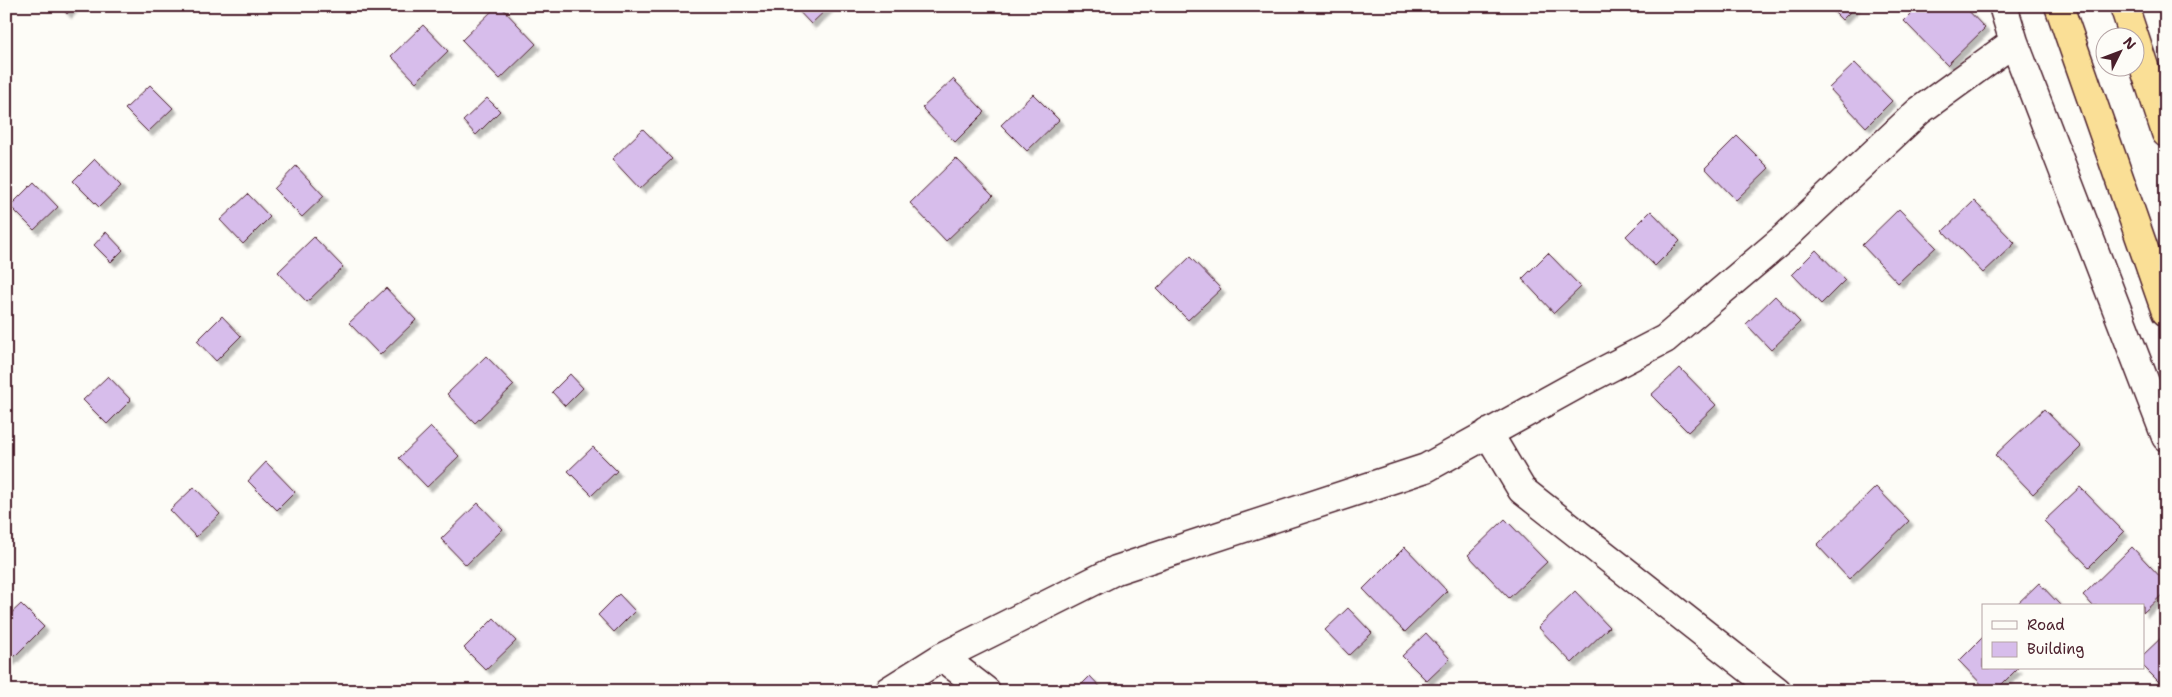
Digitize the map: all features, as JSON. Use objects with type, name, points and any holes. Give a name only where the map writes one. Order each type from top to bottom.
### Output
[{"type":"highway","points":[[2059,6],[2166,312]]},
{"type":"highway","points":[[2124,6],[2166,133]]},
{"type":"street","points":[[2003,6],[2014,42],[2166,437]]},
{"type":"street","points":[[888,691],[942,657],[1116,570],[1426,468],[1665,339],[1784,238],[1919,111],[2014,42]]},
{"type":"street","points":[[1488,433],[1522,490],[1777,691]]},
{"type":"street","points":[[942,657],[986,691]]},
{"type":"building","points":[[60,6],[74,6],[67,14]]},
{"type":"building","points":[[497,6],[500,6],[536,44],[500,79],[462,40]]},
{"type":"building","points":[[794,6],[830,6],[811,24]]},
{"type":"building","points":[[1828,6],[1856,6],[1842,20]]},
{"type":"building","points":[[1919,6],[1964,6],[1985,28],[1947,65],[1904,21]]},
{"type":"building","points":[[423,25],[448,51],[416,82],[391,56]]},
{"type":"building","points":[[1855,63],[1892,101],[1866,127],[1829,88]]},
{"type":"building","points":[[953,79],[985,112],[955,142],[922,108]]},
{"type":"building","points":[[150,85],[173,108],[148,132],[125,109]]},
{"type":"building","points":[[1033,94],[1059,120],[1027,151],[1001,125]]},
{"type":"building","points":[[487,98],[500,111],[476,135],[463,121]]},
{"type":"building","points":[[643,129],[672,159],[640,189],[612,159]]},
{"type":"building","points":[[1737,136],[1769,168],[1736,200],[1705,168]]},
{"type":"building","points":[[956,158],[993,196],[946,241],[910,203]]},
{"type":"building","points":[[95,159],[121,186],[99,207],[73,181]]},
{"type":"building","points":[[296,166],[324,196],[302,217],[274,189]]},
{"type":"building","points":[[34,182],[58,207],[34,230],[10,206]]},
{"type":"building","points":[[248,194],[270,217],[243,244],[220,220]]},
{"type":"building","points":[[1974,201],[2015,243],[1983,273],[1943,231]]},
{"type":"building","points":[[1899,209],[1936,247],[1898,283],[1862,245]]},
{"type":"building","points":[[1651,211],[1680,241],[1655,266],[1626,236]]},
{"type":"building","points":[[106,232],[123,250],[111,262],[94,245]]},
{"type":"building","points":[[314,237],[343,267],[307,302],[278,272]]},
{"type":"building","points":[[1816,250],[1845,280],[1821,304],[1792,274]]},
{"type":"building","points":[[1548,253],[1581,287],[1554,313],[1522,279]]},
{"type":"building","points":[[1190,257],[1221,289],[1188,320],[1157,289]]},
{"type":"building","points":[[386,288],[416,320],[380,355],[349,323]]},
{"type":"building","points":[[1775,296],[1800,322],[1771,350],[1746,324]]},
{"type":"building","points":[[222,316],[241,336],[216,361],[197,341]]},
{"type":"building","points":[[486,356],[514,385],[475,423],[447,394]]},
{"type":"building","points":[[1680,368],[1716,405],[1688,432],[1651,395]]},
{"type":"building","points":[[570,374],[583,388],[565,406],[552,392]]},
{"type":"building","points":[[108,376],[131,400],[107,424],[83,400]]},
{"type":"building","points":[[2044,409],[2081,447],[2033,494],[1995,455]]},
{"type":"building","points":[[431,427],[459,456],[427,487],[399,458]]},
{"type":"building","points":[[593,447],[617,471],[592,495],[568,471]]},
{"type":"building","points":[[266,462],[295,492],[277,510],[248,481]]},
{"type":"building","points":[[194,487],[220,514],[196,537],[170,510]]},
{"type":"building","points":[[1876,487],[1909,521],[1849,579],[1817,545]]},
{"type":"building","points":[[2080,487],[2124,532],[2089,567],[2044,521]]},
{"type":"building","points":[[478,503],[503,529],[466,565],[441,539]]},
{"type":"building","points":[[1505,519],[1547,562],[1509,598],[1468,555]]},
{"type":"building","points":[[1405,547],[1447,591],[1405,632],[1363,589]]},
{"type":"building","points":[[2132,547],[2166,583],[2166,591],[2144,612],[2144,604],[2091,604],[2083,595]]},
{"type":"building","points":[[2039,583],[2059,604],[2017,604]]},
{"type":"building","points":[[1575,591],[1609,627],[1572,663],[1538,627]]},
{"type":"building","points":[[619,594],[635,611],[614,632],[598,615]]},
{"type":"building","points":[[21,604],[44,627],[10,661],[6,658],[6,618]]},
{"type":"building","points":[[1348,608],[1372,633],[1349,655],[1325,630]]},
{"type":"building","points":[[494,618],[516,641],[486,670],[464,648]]},
{"type":"building","points":[[1426,633],[1450,659],[1427,681],[1402,656]]},
{"type":"building","points":[[2164,635],[2166,636],[2166,689],[2144,667],[2144,654]]},
{"type":"building","points":[[1982,638],[1982,670],[2016,670],[1995,691],[1988,691],[1959,661]]},
{"type":"building","points":[[1090,676],[1104,691],[1075,691]]}]
